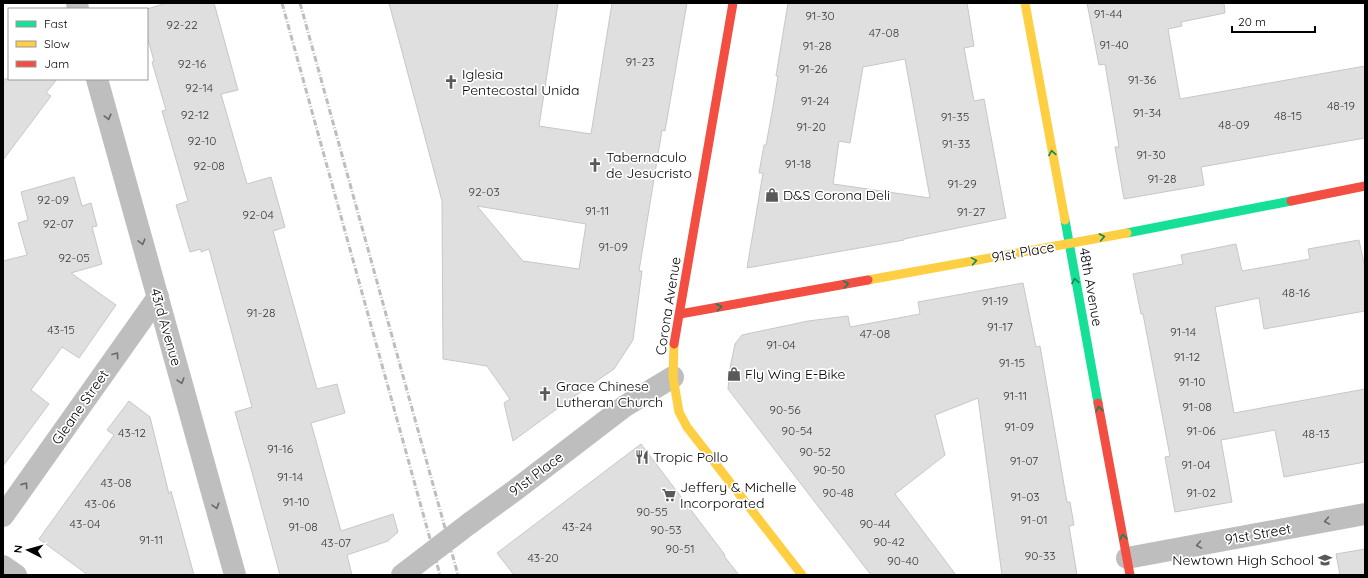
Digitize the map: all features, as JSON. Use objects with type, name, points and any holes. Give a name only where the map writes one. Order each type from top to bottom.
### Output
[{"type":"street","name":"Corona Avenue","points":[[734,3],[674,342],[673,377],[679,412],[687,427],[802,575]]},
{"type":"street","name":"48th Avenue","points":[[1026,3],[1128,566]]},
{"type":"street","name":"43rd Avenue","points":[[97,80],[235,575]]},
{"type":"street","name":"91st Place","points":[[680,314],[1069,244],[1365,186]]},
{"type":"street","name":"Gleane Street","points":[[3,516],[158,297]]},
{"type":"street","name":"91st Place","points":[[402,575],[625,406],[673,377]]},
{"type":"street","name":"91st Street","points":[[1128,566],[1365,514]]},
{"type":"street","points":[[3,566],[16,575]]},
{"type":"building","points":[[167,3],[214,3],[238,90],[221,94],[247,184],[271,177],[285,227],[273,231],[317,389],[337,384],[345,413],[311,423],[341,531],[393,514],[398,532],[388,541],[347,555],[352,575],[280,575],[235,412],[252,407],[209,249],[201,252],[201,249],[190,252],[176,205],[188,201],[162,111],[166,110],[152,62],[154,61],[148,40],[148,9]]},
{"type":"building","points":[[389,3],[558,3],[539,126],[591,134],[612,3],[687,3],[665,131],[662,130],[639,271],[642,271],[633,340],[614,369],[513,441],[504,403],[510,399],[487,366],[443,359],[442,201]],"holes":[[[477,206],[586,224],[579,269],[523,261]]]},
{"type":"building","points":[[788,3],[967,3],[974,46],[964,48],[974,101],[984,99],[1006,218],[904,240],[747,268],[763,173],[759,173],[773,107],[778,76],[776,76]],"holes":[[[905,59],[930,198],[833,184],[839,141],[850,143],[863,67]]]},
{"type":"building","points":[[1087,3],[1224,3],[1225,13],[1181,22],[1182,26],[1168,29],[1180,99],[1365,66],[1365,138],[1201,167],[1204,185],[1124,199],[1115,147],[1119,147],[1105,64],[1099,65]]},
{"type":"building","points":[[3,79],[56,80],[46,93],[51,96],[3,160]]},
{"type":"building","points":[[74,177],[82,206],[91,203],[97,226],[92,227],[102,264],[71,273],[116,305],[79,358],[62,347],[31,390],[49,404],[3,466],[3,261],[27,255],[18,223],[28,220],[21,192]]},
{"type":"building","points":[[1359,240],[1365,268],[1365,311],[1264,329],[1259,298],[1215,307],[1234,413],[1365,389],[1365,462],[1284,477],[1275,430],[1221,440],[1232,502],[1175,512],[1165,457],[1170,456],[1143,314],[1141,314],[1133,274],[1183,264],[1181,255],[1236,244],[1242,271],[1310,259],[1308,249]]},
{"type":"building","points":[[1023,283],[1036,347],[1040,346],[1067,502],[1070,502],[1074,525],[1069,526],[1077,575],[1002,575],[978,398],[935,415],[945,455],[895,494],[956,575],[871,575],[728,389],[730,368],[735,344],[742,335],[808,321],[848,316],[850,327],[920,314],[918,302]]},
{"type":"building","points":[[129,401],[150,417],[169,494],[171,491],[194,575],[88,575],[39,539],[114,435],[107,430]]},
{"type":"building","points":[[641,444],[739,575],[514,575],[497,553]]},
{"type":"building","points":[[1365,549],[1365,575],[1340,575],[1336,554]]},
{"type":"railway","points":[[282,3],[440,575]]},
{"type":"railway","points":[[300,3],[458,575]]},
{"type":"traffic: fast","points":[[1127,233],[1291,201]]},
{"type":"traffic: fast","points":[[1065,220],[1098,403]]},
{"type":"traffic: slow","points":[[1025,3],[1065,220]]},
{"type":"traffic: slow","points":[[868,280],[1127,233]]},
{"type":"traffic: slow","points":[[674,344],[673,377],[679,412],[687,427],[802,575]]},
{"type":"traffic: jam","points":[[674,344],[733,3]]},
{"type":"traffic: jam","points":[[1291,201],[1365,186]]},
{"type":"traffic: jam","points":[[680,314],[868,280]]},
{"type":"traffic: jam","points":[[1098,403],[1130,575]]},
{"type":"place","name":"Iglesia Pentecostal Unida","points":[[451,82]]},
{"type":"place","name":"Tabernaculo de Jesucristo","points":[[595,165]]},
{"type":"place","name":"D&S Corona Deli","points":[[772,195]]},
{"type":"place","name":"Fly Wing E-Bike","points":[[734,374]]},
{"type":"place","name":"Grace Chinese Lutheran Church","points":[[545,394]]},
{"type":"place","name":"Tropic Pollo","points":[[642,457]]},
{"type":"place","name":"Jeffery & Michelle Incorporated","points":[[669,495]]},
{"type":"place","name":"Newtown High School","points":[[1325,560]]}]
